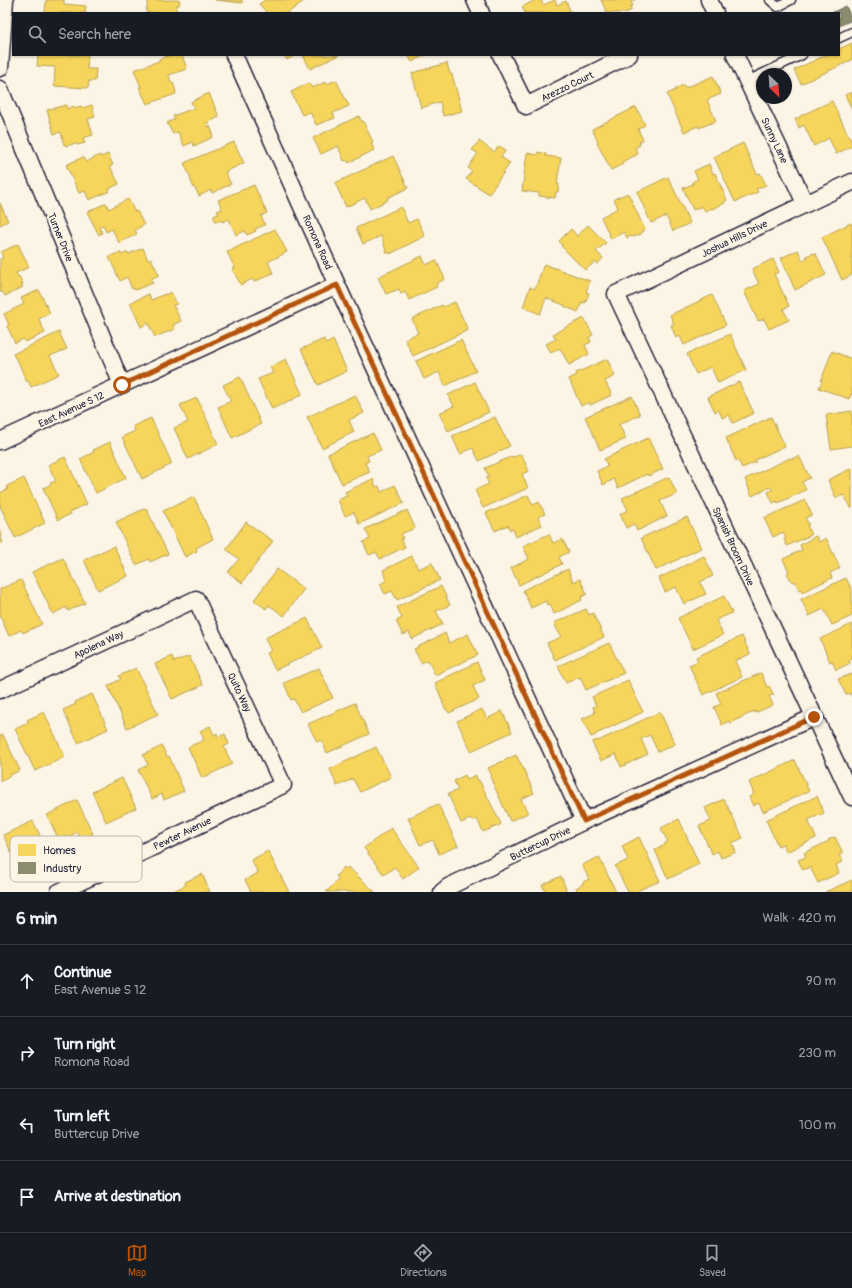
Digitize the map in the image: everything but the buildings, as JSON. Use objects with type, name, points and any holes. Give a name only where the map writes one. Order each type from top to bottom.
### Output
[{"type":"street","points":[[0,68],[5,0]]},
{"type":"street","points":[[475,0],[481,12]]},
{"type":"street","points":[[709,0],[715,12]]},
{"type":"street","name":"Romona Road","points":[[234,56],[337,285],[584,821]]},
{"type":"street","name":"Arezzo Court","points":[[501,56],[526,106],[627,56]]},
{"type":"street","name":"Sunny Lane","points":[[735,56],[805,203]]},
{"type":"street","name":"Turner Drive","points":[[0,89],[122,385]]},
{"type":"street","name":"Joshua Hills Drive","points":[[616,294],[852,182]]},
{"type":"street","name":"East Avenue S 12","points":[[0,441],[337,285]]},
{"type":"street","name":"Spanish Broom Drive","points":[[616,294],[852,798]]},
{"type":"street","name":"Apolena Way","points":[[0,690],[196,599]]},
{"type":"street","name":"Quito Way","points":[[196,599],[283,785]]},
{"type":"street","name":"Buttercup Drive","points":[[442,892],[448,887],[584,821],[814,717]]},
{"type":"street","name":"Pewter Avenue","points":[[142,852],[283,785]]},
{"type":"street","name":"Pewter Avenue","points":[[59,892],[80,882]]},
{"type":"lane","points":[[770,0],[778,7],[791,0]]},
{"type":"lane","points":[[840,38],[852,32]]},
{"type":"lane","points":[[747,81],[800,56]]},
{"type":"route","points":[[122,385],[337,285],[584,821],[814,717]]}]
